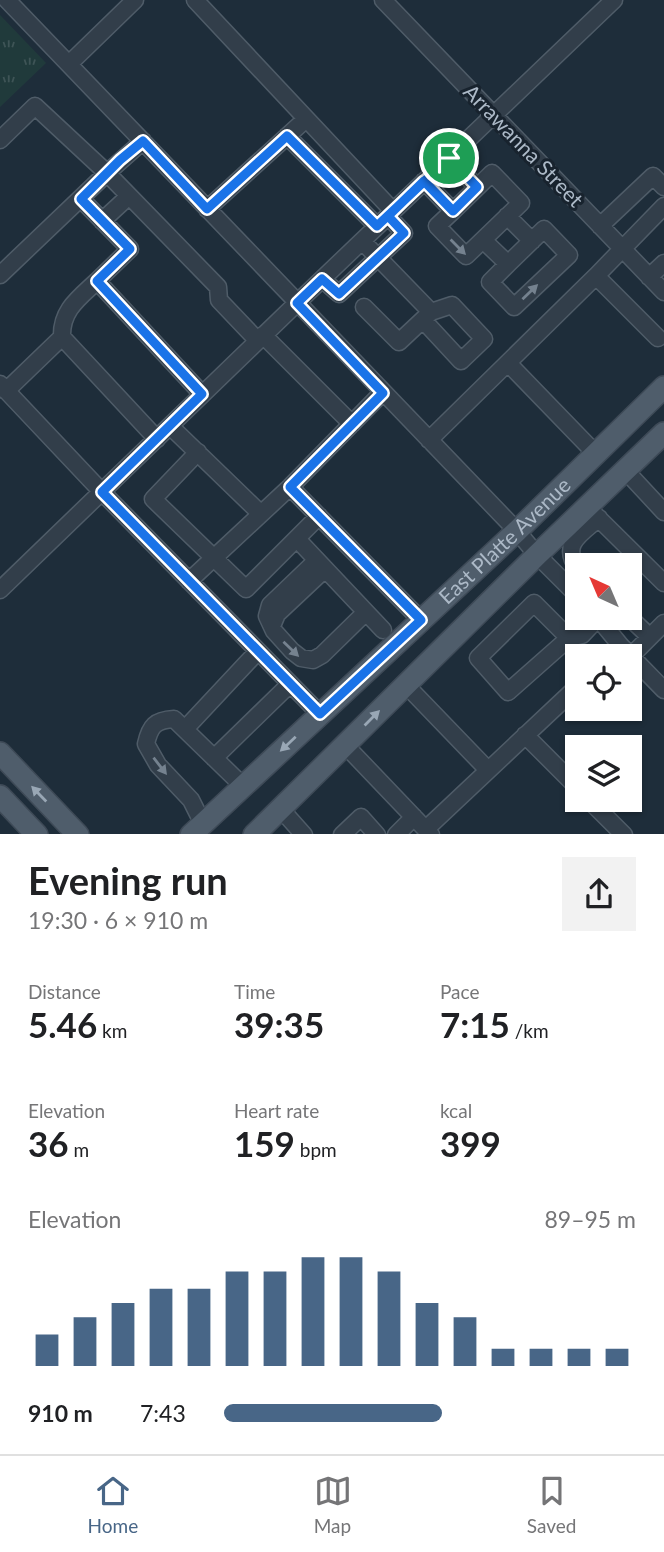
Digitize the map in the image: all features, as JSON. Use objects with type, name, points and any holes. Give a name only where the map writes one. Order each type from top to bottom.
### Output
[{"type":"main road","name":"East Platte Avenue","points":[[197,829],[517,531],[664,387]]},
{"type":"main road","name":"East Platte Avenue","points":[[255,834],[537,555],[593,512],[625,470],[664,433]]},
{"type":"main road","points":[[0,753],[77,834]]},
{"type":"main road","points":[[0,796],[36,834]]},
{"type":"street","points":[[7,0],[565,583]]},
{"type":"street","points":[[69,64],[135,0]]},
{"type":"street","points":[[195,0],[306,119],[386,218]]},
{"type":"street","name":"Arrawanna Street","points":[[383,0],[664,292]]},
{"type":"street","points":[[0,590],[614,0]]},
{"type":"street","points":[[0,140],[36,106],[107,173],[218,287],[219,300],[352,424]]},
{"type":"street","points":[[207,209],[306,119]]},
{"type":"street","points":[[287,136],[404,233],[339,294],[322,279]]},
{"type":"street","points":[[0,275],[143,141]]},
{"type":"street","points":[[449,158],[477,187]]},
{"type":"street","points":[[492,173],[521,203],[467,256],[437,226],[477,187],[492,173]]},
{"type":"street","points":[[600,226],[653,176],[664,187]]},
{"type":"street","points":[[424,181],[453,211]]},
{"type":"street","points":[[102,221],[129,196]]},
{"type":"street","points":[[81,199],[130,249],[69,309],[62,327],[62,337],[156,439]]},
{"type":"street","points":[[429,440],[664,206]]},
{"type":"street","points":[[508,216],[532,241]]},
{"type":"street","points":[[544,229],[569,255],[514,307],[490,282],[508,264],[544,229]]},
{"type":"street","points":[[483,240],[508,264]]},
{"type":"street","points":[[362,241],[427,316],[399,342],[364,307]]},
{"type":"street","points":[[649,277],[664,263]]},
{"type":"street","points":[[596,276],[658,338]]},
{"type":"street","points":[[97,281],[202,394]]},
{"type":"street","points":[[62,337],[3,388],[320,714]]},
{"type":"street","points":[[508,363],[596,454]]},
{"type":"street","points":[[189,581],[290,487],[383,393]]},
{"type":"street","points":[[170,426],[261,514]]},
{"type":"street","points":[[198,453],[153,499],[246,590],[319,516]]},
{"type":"street","points":[[625,470],[664,512]]},
{"type":"street","points":[[290,487],[421,620]]},
{"type":"street","points":[[570,553],[573,542],[593,512],[664,583]]},
{"type":"street","points":[[297,539],[383,630]]},
{"type":"street","points":[[321,564],[277,614],[272,626],[292,651],[301,658],[313,660],[322,655],[366,612]]},
{"type":"street","points":[[569,638],[534,603],[478,658],[509,692],[569,638],[582,635],[587,630]]},
{"type":"street","points":[[637,644],[650,637],[664,623]]},
{"type":"street","points":[[642,629],[650,637]]},
{"type":"street","points":[[185,729],[258,651]]},
{"type":"street","points":[[642,671],[664,690]]},
{"type":"street","points":[[214,758],[290,684]]},
{"type":"street","points":[[406,685],[488,770]]},
{"type":"street","points":[[345,745],[428,832],[488,770],[565,698]]},
{"type":"street","points":[[197,829],[191,800],[158,765],[146,744],[149,730],[161,719],[174,719],[243,786]]},
{"type":"street","points":[[525,735],[565,775]]},
{"type":"street","points":[[280,808],[303,834]]},
{"type":"street","points":[[601,812],[623,834]]},
{"type":"street","points":[[343,834],[360,817],[376,834]]},
{"type":"street","points":[[397,834],[414,817]]},
{"type":"green space","points":[[0,15],[46,63],[0,107]]},
{"type":"route","points":[[449,158],[377,226],[287,136],[207,209],[143,141],[81,199],[130,249],[97,281],[202,394],[102,492],[320,714],[421,620],[290,487],[383,393],[297,303],[322,279],[339,294],[378,258],[404,233],[388,216],[424,181],[453,211],[477,187],[449,158]]}]
